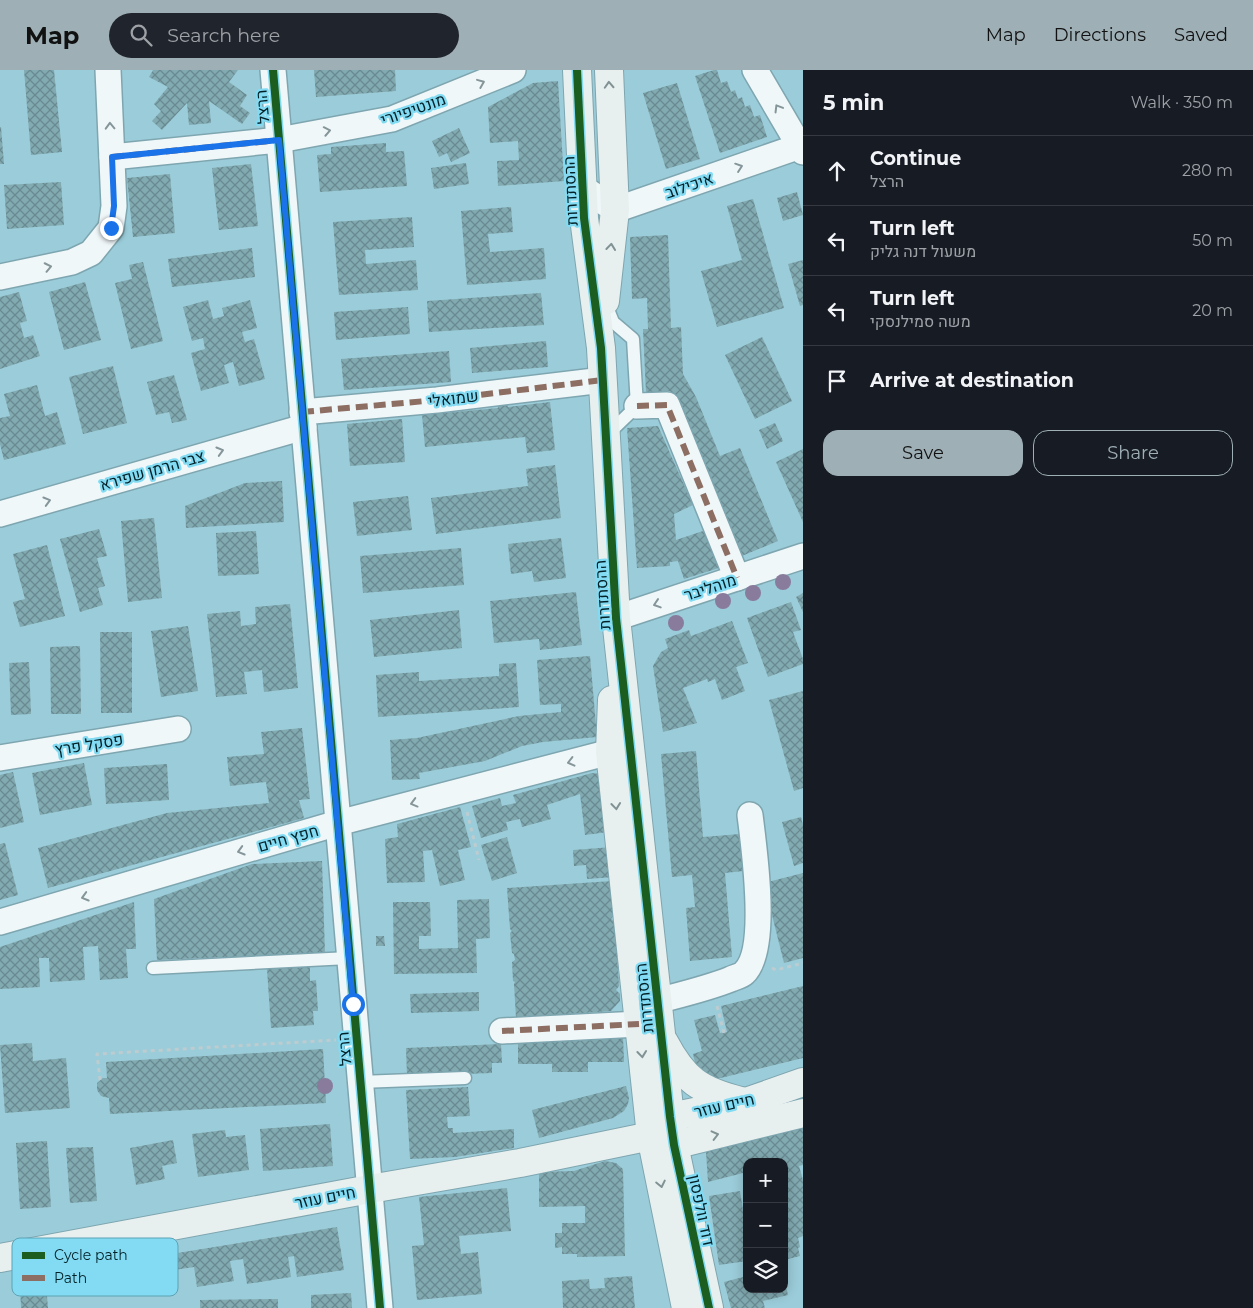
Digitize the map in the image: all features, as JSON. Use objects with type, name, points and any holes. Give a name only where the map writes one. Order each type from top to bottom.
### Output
[{"type":"street","points":[[0,277],[72,262],[91,253],[111,228],[114,206],[108,70]]},
{"type":"street","name":"הרצל","points":[[273,70],[380,1308]]},
{"type":"street","name":"מונטיפיורי","points":[[112,157],[279,140],[392,119],[513,70]]},
{"type":"street","name":"ההסתדרות","points":[[577,70],[584,218],[601,348],[622,758],[662,1141]]},
{"type":"street","name":"ההסתדרות","points":[[601,348],[615,210],[609,70]]},
{"type":"street","points":[[755,70],[802,148]]},
{"type":"street","name":"איכילוב","points":[[615,210],[802,148]]},
{"type":"street","points":[[582,187],[615,210]]},
{"type":"street","name":"שמואלי","points":[[303,420],[437,400],[603,380]]},
{"type":"street","points":[[638,406],[667,405],[737,578]]},
{"type":"street","name":"צבי הרמן שפירא","points":[[0,514],[303,420]]},
{"type":"street","name":"מוהליבר","points":[[616,618],[803,556]]},
{"type":"street","name":"פסקל פרץ","points":[[0,758],[178,729]]},
{"type":"street","name":"חפץ חיים","points":[[0,922],[338,823],[461,790],[622,758]]},
{"type":"street","points":[[502,1031],[649,1017],[712,986],[744,973],[754,959],[757,932],[758,874],[750,815]]},
{"type":"street","points":[[649,1017],[677,1065],[686,1076],[701,1087],[725,1097],[745,1102]]},
{"type":"street","name":"ההסתדרות","points":[[649,1017],[670,1117]]},
{"type":"street","name":"חיים עוזר","points":[[670,1117],[745,1102],[803,1082]]},
{"type":"street","name":"חיים עוזר","points":[[107,1238],[370,1189],[662,1141],[803,1114]]},
{"type":"street","points":[[670,1117],[662,1141],[686,1308]]},
{"type":"street","name":"דוד וולפסון","points":[[662,1141],[708,1308]]},
{"type":"lane","points":[[605,302],[613,322],[633,339],[638,406],[606,436]]},
{"type":"lane","points":[[153,968],[349,958]]},
{"type":"lane","points":[[360,1086],[466,1081]]},
{"type":"path","points":[[461,790],[479,860]]},
{"type":"path","points":[[754,959],[776,970],[803,963]]},
{"type":"path","points":[[100,1080],[97,1054],[357,1039]]},
{"type":"building","points":[[24,70],[54,70],[62,152],[31,155]]},
{"type":"building","points":[[153,70],[238,70],[229,82],[247,95],[240,106],[250,113],[242,124],[209,101],[211,123],[189,125],[187,103],[162,130],[152,121],[161,111],[154,104],[168,87],[149,77]]},
{"type":"building","points":[[314,70],[395,70],[396,91],[316,97]]},
{"type":"building","points":[[717,70],[721,83],[727,81],[731,92],[735,90],[738,99],[742,97],[745,107],[750,105],[754,117],[760,115],[767,137],[720,153],[695,76]]},
{"type":"building","points":[[558,81],[564,181],[498,186],[497,161],[519,160],[518,141],[490,143],[488,107],[533,83]]},
{"type":"building","points":[[677,83],[700,159],[666,169],[643,93]]},
{"type":"building","points":[[1,127],[4,164],[0,164]]},
{"type":"building","points":[[459,128],[470,153],[451,162],[447,153],[439,157],[432,141]]},
{"type":"building","points":[[386,143],[386,152],[404,151],[407,186],[320,192],[317,155],[331,154],[331,147]]},
{"type":"building","points":[[466,163],[469,184],[434,189],[431,168]]},
{"type":"building","points":[[251,164],[258,226],[219,230],[212,168]]},
{"type":"building","points":[[170,174],[175,233],[133,237],[127,178]]},
{"type":"building","points":[[61,182],[64,225],[7,229],[4,185]]},
{"type":"building","points":[[797,192],[803,215],[783,221],[777,198]]},
{"type":"building","points":[[753,199],[784,308],[717,327],[701,271],[742,260],[727,206]]},
{"type":"building","points":[[511,207],[513,232],[488,234],[490,252],[544,248],[546,279],[467,285],[461,211]]},
{"type":"building","points":[[412,217],[414,247],[365,250],[366,264],[416,260],[418,290],[339,295],[333,222]]},
{"type":"building","points":[[668,235],[671,328],[681,327],[683,374],[696,397],[720,456],[740,448],[778,541],[737,558],[670,391],[646,393],[643,329],[648,329],[647,298],[632,299],[630,237]]},
{"type":"building","points":[[252,248],[255,277],[172,287],[168,259]]},
{"type":"building","points":[[803,260],[803,305],[800,306],[788,264]]},
{"type":"building","points":[[143,262],[163,341],[131,349],[115,283],[132,279],[129,265]]},
{"type":"building","points":[[85,282],[101,340],[64,350],[49,292]]},
{"type":"building","points":[[19,292],[27,321],[20,323],[24,338],[33,335],[40,356],[0,369],[0,297]]},
{"type":"building","points":[[541,293],[544,325],[429,332],[427,301]]},
{"type":"building","points":[[208,300],[213,319],[224,316],[222,308],[250,300],[257,328],[242,332],[245,342],[254,339],[265,379],[239,386],[233,362],[224,365],[229,383],[201,391],[191,353],[205,349],[203,338],[192,341],[183,307]]},
{"type":"building","points":[[408,307],[410,334],[336,340],[334,312]]},
{"type":"building","points":[[762,337],[792,401],[755,419],[725,355]]},
{"type":"building","points":[[546,341],[548,367],[472,373],[470,348]]},
{"type":"building","points":[[449,351],[451,382],[344,390],[341,359]]},
{"type":"building","points":[[113,366],[127,423],[83,434],[69,377]]},
{"type":"building","points":[[174,375],[187,420],[172,423],[169,412],[156,415],[147,382]]},
{"type":"building","points":[[37,385],[45,416],[57,412],[66,444],[4,460],[0,444],[0,418],[10,416],[4,394]]},
{"type":"building","points":[[507,398],[508,407],[550,402],[555,450],[527,453],[525,437],[425,447],[422,415],[498,408],[497,399]]},
{"type":"building","points":[[402,419],[405,462],[350,466],[347,424]]},
{"type":"building","points":[[775,423],[783,441],[767,449],[759,430]]},
{"type":"building","points":[[658,426],[693,505],[674,514],[676,540],[709,529],[722,567],[684,579],[678,561],[670,562],[670,566],[637,568],[627,428]]},
{"type":"building","points":[[803,449],[803,522],[776,462]]},
{"type":"building","points":[[555,465],[561,518],[436,534],[431,498],[528,486],[526,469]]},
{"type":"building","points":[[282,481],[284,522],[186,528],[185,506],[245,483]]},
{"type":"building","points":[[408,496],[412,530],[357,536],[353,502]]},
{"type":"building","points":[[154,518],[162,598],[128,602],[121,521]]},
{"type":"building","points":[[99,529],[107,556],[97,558],[105,586],[98,588],[103,605],[80,612],[60,539]]},
{"type":"building","points":[[256,531],[259,574],[218,576],[216,533]]},
{"type":"building","points":[[561,538],[566,578],[534,582],[532,571],[511,574],[508,544]]},
{"type":"building","points":[[47,545],[65,616],[20,627],[13,602],[25,599],[13,554]]},
{"type":"building","points":[[461,548],[464,585],[363,593],[360,556]]},
{"type":"building","points":[[576,592],[582,645],[540,650],[539,639],[494,643],[490,601]]},
{"type":"building","points":[[803,593],[803,612],[796,597]]},
{"type":"building","points":[[791,602],[801,630],[793,632],[803,664],[768,677],[747,618]]},
{"type":"building","points":[[290,604],[298,688],[264,692],[262,670],[244,672],[247,694],[216,697],[207,614],[240,611],[241,626],[256,624],[255,607]]},
{"type":"building","points":[[459,610],[462,648],[374,657],[370,620]]},
{"type":"building","points":[[732,621],[748,663],[736,667],[745,691],[722,700],[715,679],[708,682],[707,679],[683,688],[697,723],[663,732],[653,666],[661,652],[668,648],[665,639],[689,630],[691,636]]},
{"type":"building","points":[[188,626],[198,691],[161,697],[151,631]]},
{"type":"building","points":[[100,632],[132,632],[132,713],[101,713]]},
{"type":"building","points":[[80,646],[81,714],[51,714],[50,647]]},
{"type":"building","points":[[590,656],[597,737],[522,746],[485,761],[419,773],[420,779],[392,780],[390,740],[417,738],[519,716],[561,712],[561,704],[540,705],[537,660]]},
{"type":"building","points":[[29,662],[31,714],[11,715],[9,663]]},
{"type":"building","points":[[516,663],[519,707],[378,717],[376,675],[419,672],[419,681],[499,676],[499,664]]},
{"type":"building","points":[[803,691],[803,788],[794,791],[769,700]]},
{"type":"building","points":[[302,728],[310,799],[299,800],[304,818],[48,888],[38,848],[167,813],[269,803],[266,782],[230,786],[227,757],[264,754],[261,732]]},
{"type":"building","points":[[696,751],[703,837],[740,834],[743,871],[725,873],[732,957],[690,961],[686,908],[695,907],[692,875],[672,877],[661,754]]},
{"type":"building","points":[[84,763],[92,805],[40,815],[32,773]]},
{"type":"building","points":[[167,764],[169,800],[106,804],[104,768]]},
{"type":"building","points":[[13,772],[24,822],[0,828],[0,775]]},
{"type":"building","points":[[592,773],[600,774],[608,832],[585,835],[580,794],[547,805],[551,819],[522,827],[520,819],[506,822],[508,830],[481,838],[472,806],[500,798],[502,806],[516,803],[513,795]]},
{"type":"building","points":[[460,807],[471,847],[458,850],[465,880],[440,886],[432,850],[423,851],[425,882],[387,883],[385,839],[398,837],[397,824]]},
{"type":"building","points":[[801,817],[803,825],[803,863],[794,866],[782,822]]},
{"type":"building","points":[[507,837],[517,873],[492,881],[481,845]]},
{"type":"building","points":[[5,843],[18,895],[0,900],[0,844]]},
{"type":"building","points":[[613,847],[615,877],[587,879],[586,865],[574,866],[573,850]]},
{"type":"building","points":[[322,861],[325,953],[157,960],[154,899],[252,864]]},
{"type":"building","points":[[803,873],[803,958],[784,963],[764,883]]},
{"type":"building","points":[[612,881],[614,915],[611,919],[615,922],[619,986],[616,990],[620,994],[620,1001],[611,1011],[516,1018],[515,982],[513,981],[512,962],[515,960],[512,953],[510,933],[512,931],[510,929],[507,888]]},
{"type":"building","points":[[489,899],[490,938],[476,939],[477,973],[394,974],[393,902],[430,902],[431,936],[419,936],[419,949],[458,948],[457,900]]},
{"type":"building","points":[[134,902],[136,949],[126,949],[128,978],[100,980],[98,946],[83,947],[85,980],[50,982],[49,958],[39,958],[40,987],[0,989],[0,947]]},
{"type":"building","points":[[376,936],[384,936],[385,946],[376,946]]},
{"type":"building","points":[[310,966],[310,981],[316,980],[318,1011],[313,1011],[314,1025],[271,1028],[267,969]]},
{"type":"building","points":[[803,986],[803,1058],[700,1083],[693,1054],[702,1051],[694,1020],[715,1015],[720,1033],[727,1032],[721,1006]]},
{"type":"building","points":[[479,992],[479,1011],[411,1013],[410,994]]},
{"type":"building","points":[[623,1036],[624,1062],[588,1062],[588,1072],[552,1072],[552,1064],[518,1064],[518,1038]]},
{"type":"building","points":[[32,1043],[33,1061],[66,1058],[70,1108],[5,1113],[0,1045]]},
{"type":"building","points":[[501,1044],[502,1063],[492,1063],[492,1073],[407,1076],[406,1048]]},
{"type":"building","points":[[323,1049],[326,1103],[110,1114],[109,1098],[101,1096],[97,1090],[97,1083],[103,1078],[107,1078],[106,1062]]},
{"type":"building","points":[[626,1086],[629,1098],[628,1104],[624,1111],[613,1118],[539,1138],[532,1110]]},
{"type":"building","points":[[468,1087],[470,1116],[447,1117],[448,1128],[453,1128],[453,1133],[514,1129],[514,1148],[455,1157],[410,1159],[406,1090]]},
{"type":"building","points":[[330,1124],[333,1166],[263,1171],[260,1129]]},
{"type":"building","points":[[803,1126],[803,1165],[799,1166],[803,1180],[803,1236],[798,1238],[800,1256],[788,1259],[788,1158],[743,1158],[743,1173],[708,1182],[706,1152]]},
{"type":"building","points":[[225,1130],[226,1137],[245,1135],[249,1170],[198,1177],[192,1134]]},
{"type":"building","points":[[173,1140],[177,1163],[162,1166],[165,1179],[136,1185],[130,1148]]},
{"type":"building","points":[[47,1141],[51,1207],[20,1209],[16,1143]]},
{"type":"building","points":[[93,1147],[97,1201],[70,1203],[66,1148]]},
{"type":"building","points":[[605,1161],[616,1163],[623,1169],[625,1256],[577,1257],[577,1254],[562,1254],[562,1247],[555,1248],[555,1233],[562,1233],[562,1223],[585,1223],[585,1206],[539,1207],[539,1172],[574,1171]]},
{"type":"building","points":[[507,1188],[511,1231],[459,1236],[461,1254],[478,1252],[482,1294],[417,1300],[412,1246],[424,1245],[419,1197]]},
{"type":"building","points":[[740,1191],[743,1210],[743,1262],[719,1265],[709,1196]]},
{"type":"building","points":[[337,1227],[344,1270],[297,1277],[294,1256],[288,1257],[291,1277],[247,1284],[243,1259],[230,1261],[234,1281],[197,1287],[194,1267],[178,1269],[178,1253]]},
{"type":"building","points":[[632,1276],[635,1308],[563,1308],[562,1281],[589,1279],[590,1289],[605,1288],[604,1278]]},
{"type":"building","points":[[743,1277],[743,1293],[788,1293],[788,1295],[763,1301],[765,1308],[731,1308],[724,1282]]},
{"type":"building","points":[[351,1293],[352,1308],[311,1308],[311,1295]]},
{"type":"building","points":[[20,1296],[47,1296],[48,1308],[21,1308]]},
{"type":"building","points":[[278,1299],[278,1308],[200,1308],[200,1300]]},
{"type":"marked path","points":[[112,157],[279,140]]},
{"type":"marked path","points":[[302,412],[437,400],[603,380]]},
{"type":"marked path","points":[[637,406],[667,405],[737,578]]},
{"type":"marked path","points":[[502,1031],[639,1024]]},
{"type":"cycle path","points":[[273,70],[380,1308]]},
{"type":"cycle path","points":[[577,70],[584,218],[601,348],[616,618],[670,1117],[674,1145],[709,1308]]},
{"type":"route","points":[[111,228],[114,206],[112,157],[279,140],[353,1004]]}]
